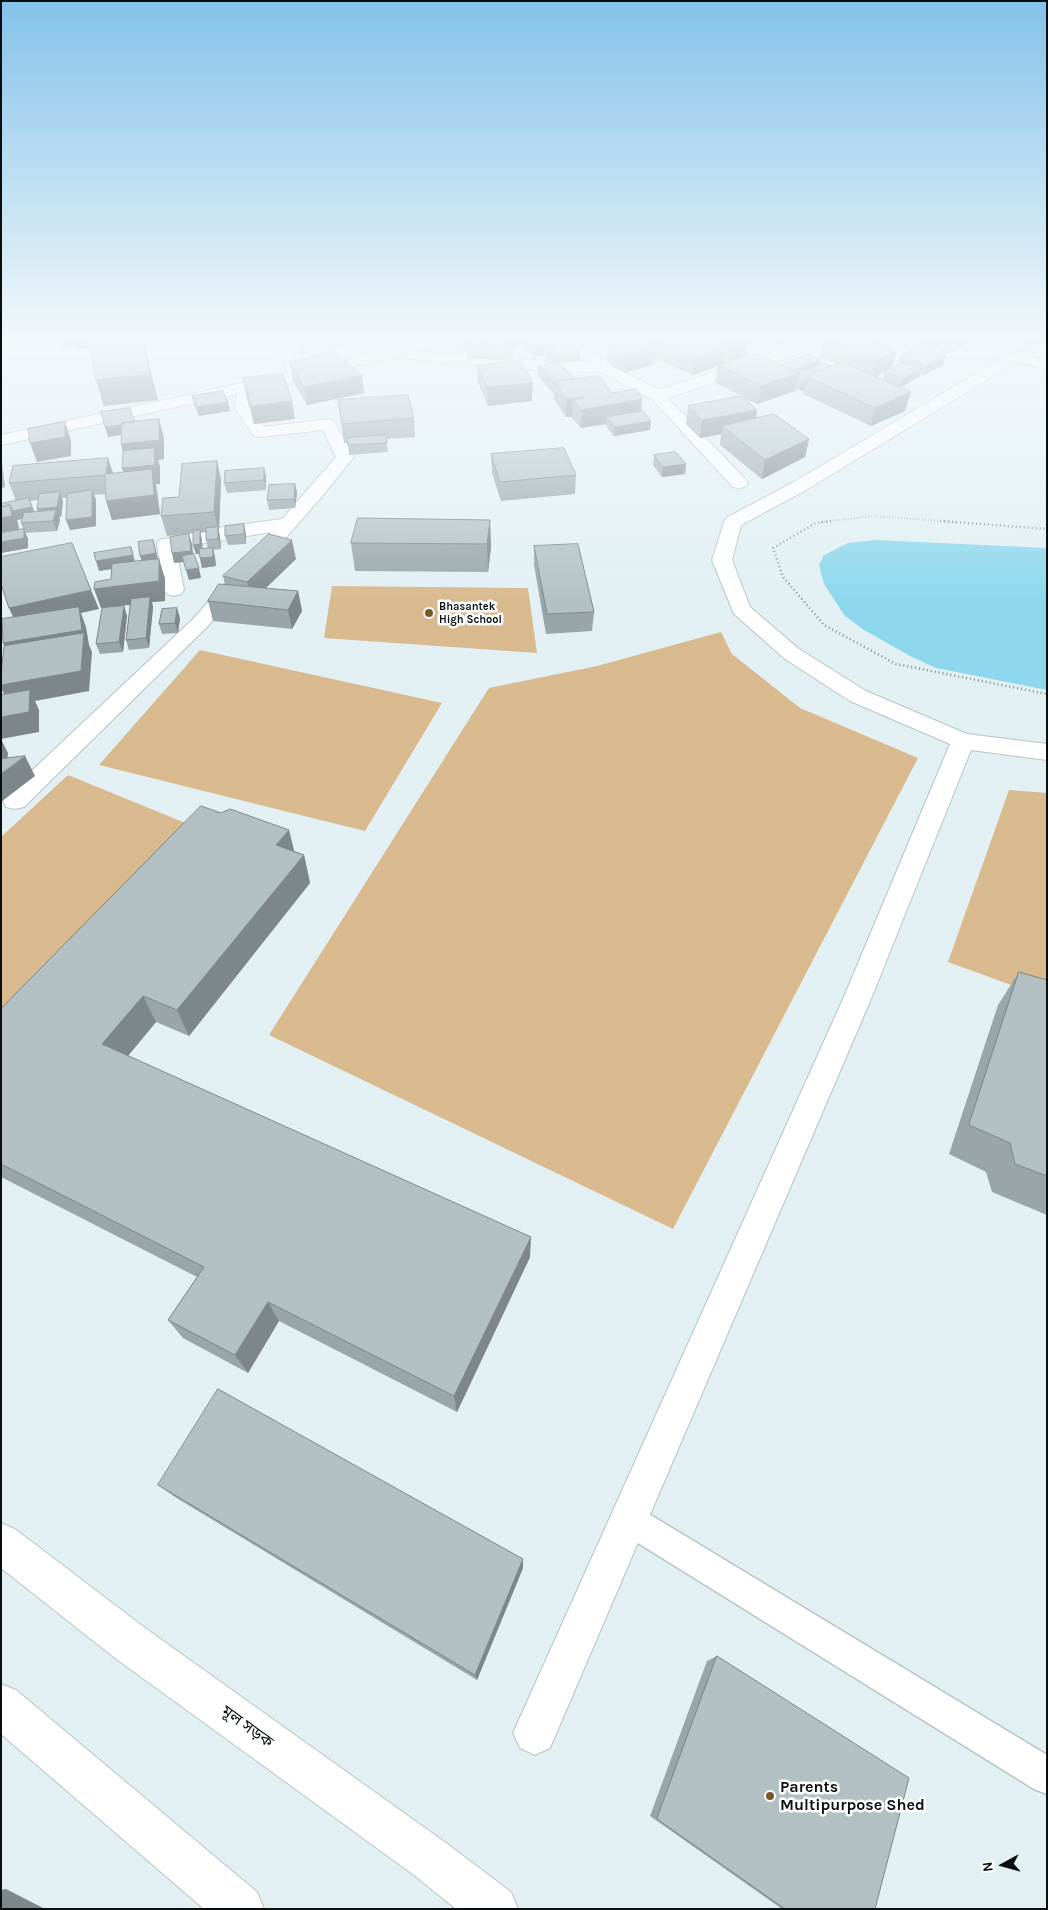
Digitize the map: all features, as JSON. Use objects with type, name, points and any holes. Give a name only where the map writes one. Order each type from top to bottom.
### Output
[{"type":"street","points":[[1,440],[71,425]]},
{"type":"street","points":[[255,425],[260,432],[318,425]]},
{"type":"street","points":[[15,801],[200,623],[312,497],[344,457],[329,425]]},
{"type":"street","points":[[685,425],[739,483]]},
{"type":"street","points":[[901,425],[800,486],[734,522],[722,560],[741,610],[792,654],[858,696],[963,741],[1047,752]]},
{"type":"street","points":[[174,590],[166,544],[286,524]]},
{"type":"street","points":[[535,1733],[857,998],[963,741]]},
{"type":"street","name":"মূল সড়ক","points":[[1,1543],[130,1643],[430,1859],[494,1909]]},
{"type":"street","points":[[1,1705],[240,1909]]},
{"type":"lane","points":[[628,1519],[1047,1776]]},
{"type":"path","points":[[1047,529],[871,516],[816,523],[773,548],[783,577],[824,624],[896,664],[1047,694]]},
{"type":"shaded area","name":"Bhasantek High School","points":[[332,586],[528,588],[537,653],[324,638]]},
{"type":"shaded area","points":[[721,632],[732,654],[800,708],[918,758],[673,1229],[269,1035],[489,688],[597,666]]},
{"type":"shaded area","points":[[200,650],[442,703],[365,831],[99,765]]},
{"type":"shaded area","points":[[68,775],[200,829],[1,1042],[1,837]]},
{"type":"shaded area","points":[[1009,790],[1047,793],[1047,998],[948,962]]},
{"type":"water","points":[[876,540],[1047,548],[1047,690],[936,668],[864,630],[845,616],[824,584],[819,565],[824,555],[848,543]]},
{"type":"building","points":[[48,425],[65,425],[65,437],[30,443],[28,429]]},
{"type":"building","points":[[122,425],[159,425],[159,440],[121,444]]},
{"type":"building","points":[[790,425],[809,439],[765,460],[722,426]]},
{"type":"building","points":[[386,435],[387,443],[348,445],[347,438]]},
{"type":"building","points":[[154,448],[155,465],[122,468],[123,451]]},
{"type":"building","points":[[564,448],[576,475],[500,482],[491,454]]},
{"type":"building","points":[[676,452],[686,464],[663,467],[654,455]]},
{"type":"building","points":[[108,458],[106,474],[152,469],[154,495],[106,501],[105,475],[9,483],[13,466]]},
{"type":"building","points":[[217,461],[214,512],[161,516],[163,498],[179,497],[182,464]]},
{"type":"building","points":[[264,468],[264,480],[224,483],[225,471]]},
{"type":"building","points":[[295,484],[294,499],[267,500],[269,485]]},
{"type":"building","points":[[92,490],[92,517],[66,520],[67,494]]},
{"type":"building","points":[[60,492],[57,507],[37,509],[39,494]]},
{"type":"building","points":[[29,498],[32,507],[13,511],[10,505],[1,507],[1,504]]},
{"type":"building","points":[[10,505],[12,516],[1,518],[1,507]]},
{"type":"building","points":[[56,510],[53,521],[21,523],[24,513]]},
{"type":"building","points":[[358,518],[490,520],[487,544],[351,543]]},
{"type":"building","points":[[244,524],[244,534],[225,536],[225,526]]},
{"type":"building","points":[[218,527],[218,539],[206,540],[206,528]]},
{"type":"building","points":[[24,529],[24,538],[1,542],[1,533]]},
{"type":"building","points":[[200,530],[200,544],[193,545],[193,531]]},
{"type":"building","points":[[189,534],[191,551],[172,553],[170,537]]},
{"type":"building","points":[[269,534],[292,540],[247,582],[223,576]]},
{"type":"building","points":[[153,540],[156,553],[140,556],[138,542]]},
{"type":"building","points":[[72,543],[91,590],[9,608],[1,584],[1,557]]},
{"type":"building","name":"Bhasantek High School","points":[[578,544],[594,612],[547,614],[534,546]]},
{"type":"building","points":[[131,547],[133,555],[96,561],[94,553]]},
{"type":"building","points":[[213,548],[213,557],[200,558],[199,549]]},
{"type":"building","points":[[194,554],[199,568],[186,570],[182,556]]},
{"type":"building","points":[[159,559],[159,581],[94,589],[95,582],[111,579],[112,564]]},
{"type":"building","points":[[219,584],[298,591],[288,610],[208,601]]},
{"type":"building","points":[[150,597],[146,638],[126,640],[131,599]]},
{"type":"building","points":[[124,606],[119,642],[96,644],[102,608]]},
{"type":"building","points":[[79,607],[82,630],[3,643],[2,619]]},
{"type":"building","points":[[177,608],[175,623],[159,624],[162,609]]},
{"type":"building","points":[[84,633],[81,671],[1,685],[4,646]]},
{"type":"building","points":[[30,690],[29,712],[1,717],[1,695]]},
{"type":"building","points":[[25,756],[1,774],[1,759]]},
{"type":"building","points":[[201,806],[221,813],[230,809],[289,830],[276,845],[304,855],[177,1010],[143,996],[102,1044],[531,1237],[454,1396],[268,1302],[235,1355],[168,1320],[204,1267],[1,1164],[1,1009]]},
{"type":"building","points":[[1019,972],[1047,980],[1047,1176],[1015,1164],[1010,1143],[969,1125]]},
{"type":"building","points":[[218,1389],[523,1559],[475,1675],[158,1485]]},
{"type":"building","name":"Parents Multipurpose Shed","points":[[717,1656],[909,1778],[875,1909],[785,1909],[657,1819]]},
{"type":"place","name":"Bhasantek High School","points":[[429,613]]},
{"type":"place","name":"Parents Multipurpose Shed","points":[[770,1796]]}]
